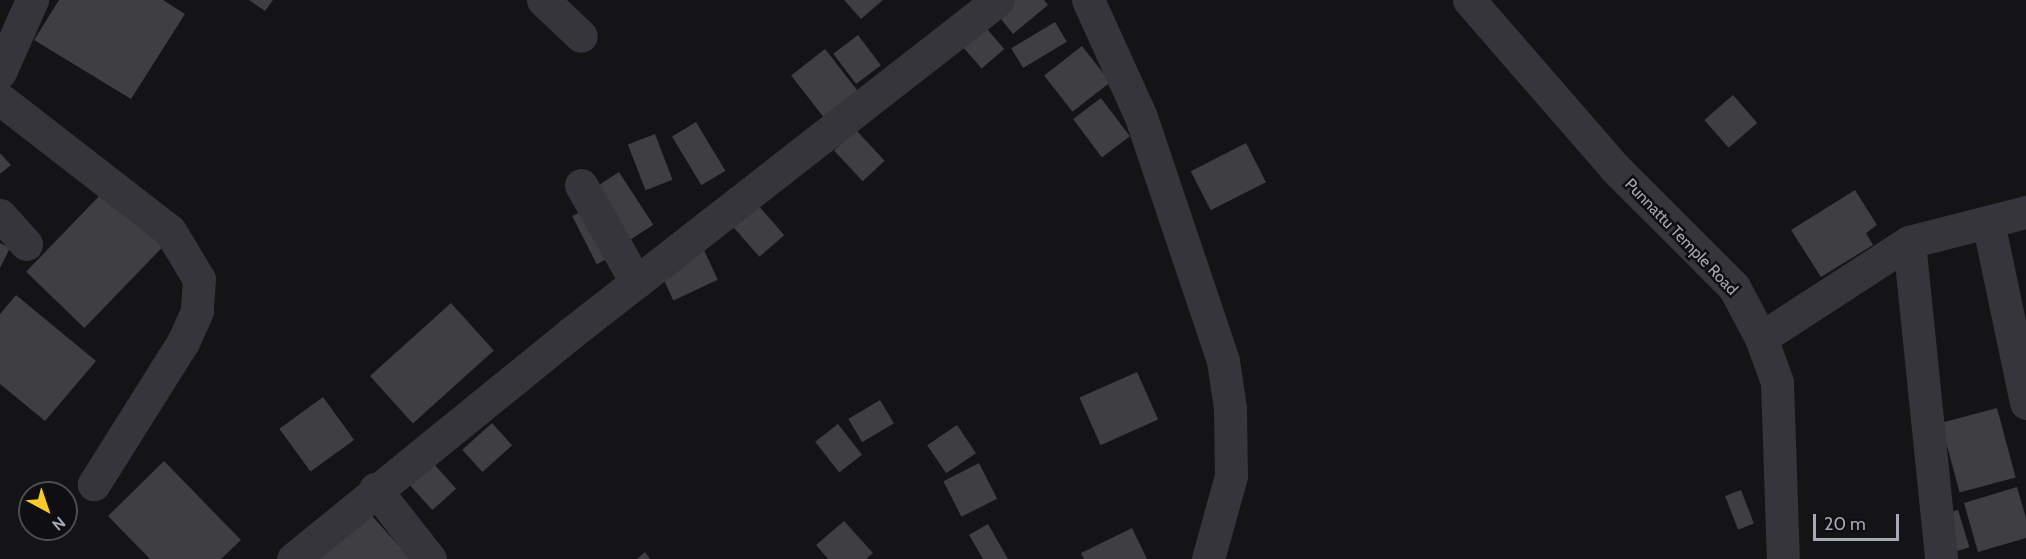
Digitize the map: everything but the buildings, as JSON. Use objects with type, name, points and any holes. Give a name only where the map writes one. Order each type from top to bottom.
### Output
[{"type":"street","points":[[0,72],[32,0]]},
{"type":"street","points":[[543,0],[581,36]]},
{"type":"street","points":[[293,559],[375,489],[636,282],[998,0]]},
{"type":"street","points":[[1088,0],[1141,117],[1223,362],[1230,408],[1231,476],[1209,559]]},
{"type":"street","name":"Punnattu Temple Road","points":[[1469,0],[1614,167],[1734,287],[1761,338],[1777,382],[1783,559]]},
{"type":"street","points":[[0,99],[170,231],[199,279],[197,311],[183,342],[94,484]]},
{"type":"street","points":[[580,185],[636,282]]},
{"type":"street","points":[[1761,338],[1909,242],[2026,212]]},
{"type":"street","points":[[0,215],[26,244]]},
{"type":"street","points":[[1988,222],[2026,403]]},
{"type":"street","points":[[1909,242],[1941,559]]},
{"type":"street","points":[[375,489],[430,559]]}]
